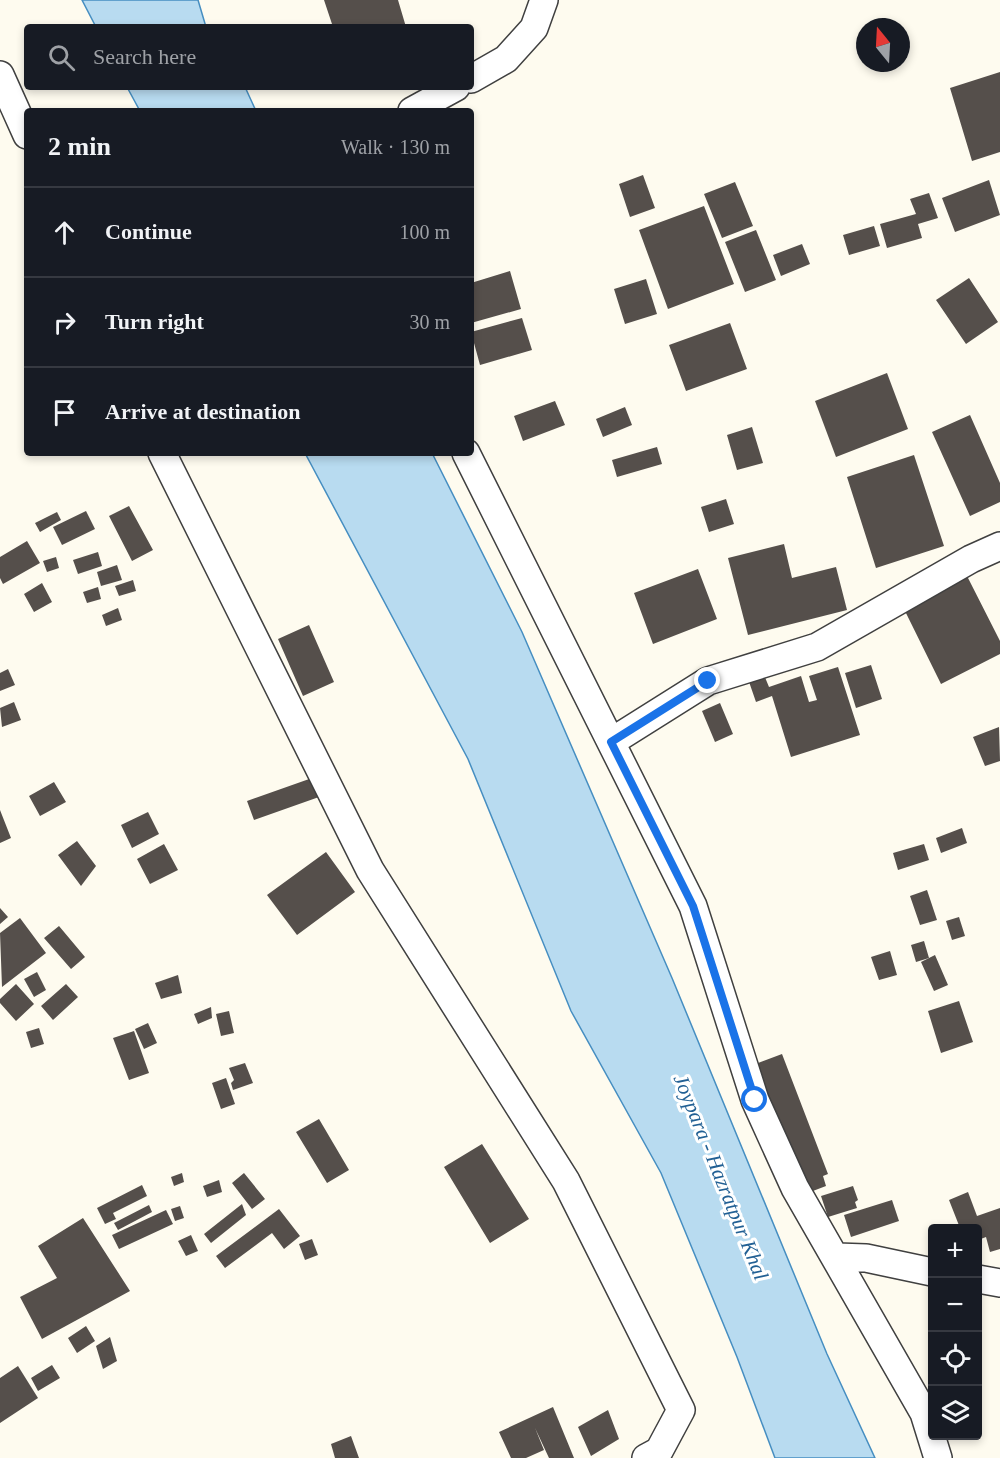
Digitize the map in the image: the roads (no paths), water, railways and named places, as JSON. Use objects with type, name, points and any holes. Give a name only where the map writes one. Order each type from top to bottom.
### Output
[{"type":"street","points":[[474,77],[506,59],[534,28],[544,0]]},
{"type":"street","points":[[0,75],[24,128]]},
{"type":"street","points":[[418,108],[450,90]]},
{"type":"street","points":[[163,456],[370,870],[567,1181],[681,1410],[659,1451],[646,1458]]},
{"type":"street","points":[[468,456],[693,906],[755,1100],[795,1188],[837,1257],[924,1413],[938,1458]]},
{"type":"street","points":[[611,742],[708,681],[817,647],[971,559],[1000,546]]},
{"type":"street","points":[[837,1257],[866,1258],[928,1271]]},
{"type":"street","points":[[982,1280],[1000,1283]]},
{"type":"water","points":[[82,0],[198,0],[205,24],[94,24]]},
{"type":"water","points":[[129,90],[246,90],[255,108],[138,108]]},
{"type":"water","name":"Joypara - Hazratpur Khal","points":[[307,456],[434,456],[522,632],[672,978],[827,1354],[875,1458],[775,1458],[737,1357],[661,1173],[571,1011],[468,759]]}]
